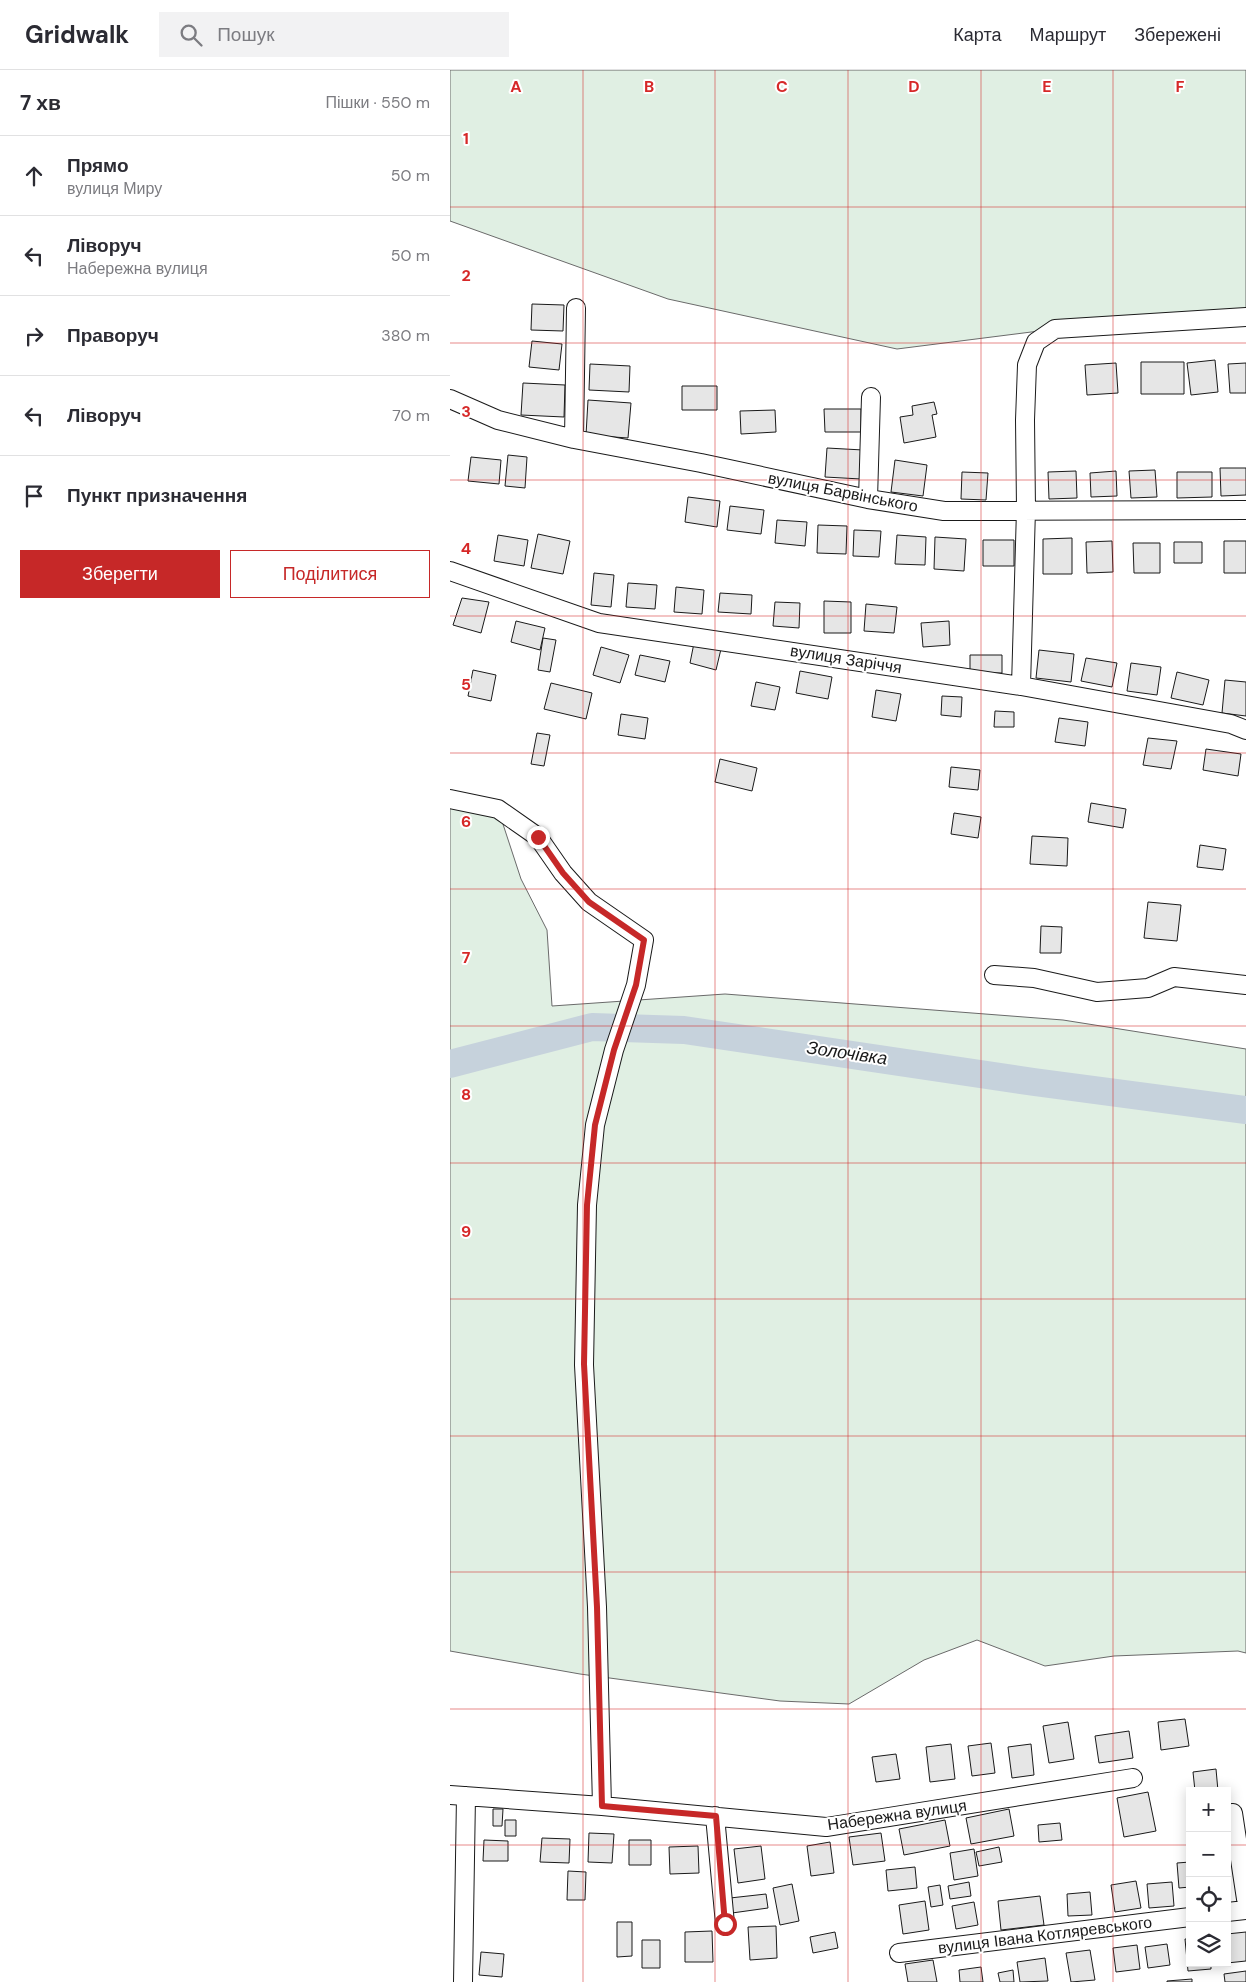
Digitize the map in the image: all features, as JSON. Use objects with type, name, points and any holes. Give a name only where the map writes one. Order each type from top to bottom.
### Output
[{"type":"street","points":[[574,439],[576,308]]},
{"type":"street","points":[[1021,686],[1026,509],[1025,420],[1027,365],[1036,342],[1056,329],[1246,317]]},
{"type":"street","points":[[868,499],[870,397]]},
{"type":"street","name":"вулиця Барвінського","points":[[450,399],[498,420],[574,439],[701,463],[868,499],[944,511],[1026,509],[1246,510]]},
{"type":"street","name":"вулиця Заріччя","points":[[450,570],[599,623],[1021,686],[1231,724],[1246,730]]},
{"type":"street","points":[[450,799],[498,809],[538,837],[563,873],[589,902],[644,940],[636,985],[614,1050],[595,1125],[587,1205],[584,1345],[597,1607],[602,1806]]},
{"type":"street","points":[[994,975],[1034,978],[1097,992],[1148,988],[1174,977],[1246,985]]},
{"type":"street","name":"Набережна вулиця","points":[[458,1795],[602,1806],[826,1827],[1133,1778]]},
{"type":"street","points":[[458,1795],[463,1982]]},
{"type":"street","points":[[1233,1813],[1246,1899]]},
{"type":"street","points":[[716,1816],[725,1924]]},
{"type":"street","points":[[1231,1912],[1246,1910]]},
{"type":"street","name":"вулиця Івана Котляревського","points":[[899,1953],[1186,1917]]},
{"type":"green space","points":[[450,70],[1246,70],[1246,310],[1055,329],[897,349],[668,299],[450,221]]},
{"type":"green space","points":[[450,799],[498,809],[521,879],[547,930],[552,1006],[725,994],[1063,1020],[1246,1049],[1246,1653],[1238,1651],[1114,1656],[1045,1666],[977,1640],[924,1660],[849,1704],[780,1701],[580,1674],[450,1651]]},
{"type":"building","points":[[532,304],[564,305],[563,331],[531,330]]},
{"type":"building","points":[[532,341],[562,344],[559,370],[529,367]]},
{"type":"building","points":[[1215,360],[1218,392],[1191,395],[1187,363]]},
{"type":"building","points":[[1141,362],[1184,362],[1184,394],[1141,394]]},
{"type":"building","points":[[1116,363],[1118,393],[1087,395],[1085,365]]},
{"type":"building","points":[[1246,363],[1246,393],[1230,393],[1228,364]]},
{"type":"building","points":[[590,364],[630,366],[629,392],[589,390]]},
{"type":"building","points":[[523,383],[565,385],[564,417],[521,415]]},
{"type":"building","points":[[682,386],[717,386],[717,410],[682,410]]},
{"type":"building","points":[[588,400],[631,403],[628,438],[586,435]]},
{"type":"building","points":[[934,402],[937,414],[932,415],[936,437],[904,443],[900,417],[913,415],[912,406]]},
{"type":"building","points":[[824,409],[861,409],[861,432],[825,432]]},
{"type":"building","points":[[775,410],[776,432],[741,434],[740,411]]},
{"type":"building","points":[[827,448],[863,450],[861,479],[825,477]]},
{"type":"building","points":[[508,455],[527,457],[525,488],[505,486]]},
{"type":"building","points":[[471,457],[501,460],[499,484],[468,481]]},
{"type":"building","points":[[895,460],[927,465],[923,496],[891,492]]},
{"type":"building","points":[[1220,468],[1246,468],[1246,495],[1221,496]]},
{"type":"building","points":[[1155,470],[1157,497],[1131,498],[1129,471]]},
{"type":"building","points":[[1076,471],[1077,498],[1049,499],[1048,472]]},
{"type":"building","points":[[1116,471],[1117,496],[1091,497],[1090,473]]},
{"type":"building","points":[[962,472],[988,473],[986,500],[961,499]]},
{"type":"building","points":[[1177,472],[1212,472],[1212,497],[1177,498]]},
{"type":"building","points":[[688,497],[720,501],[717,527],[685,522]]},
{"type":"building","points":[[730,506],[764,510],[761,534],[727,530]]},
{"type":"building","points":[[777,520],[807,522],[805,546],[775,543]]},
{"type":"building","points":[[818,525],[847,526],[846,554],[817,553]]},
{"type":"building","points":[[854,530],[881,531],[879,557],[853,556]]},
{"type":"building","points":[[538,534],[570,541],[563,574],[531,568]]},
{"type":"building","points":[[498,535],[528,540],[524,566],[494,561]]},
{"type":"building","points":[[897,535],[926,537],[925,565],[895,564]]},
{"type":"building","points":[[935,537],[966,539],[964,571],[934,569]]},
{"type":"building","points":[[1072,538],[1072,574],[1043,574],[1043,539]]},
{"type":"building","points":[[983,540],[1014,540],[1014,566],[983,566]]},
{"type":"building","points":[[1112,541],[1113,572],[1087,573],[1086,542]]},
{"type":"building","points":[[1224,541],[1246,541],[1246,573],[1224,573]]},
{"type":"building","points":[[1174,542],[1202,542],[1202,563],[1174,563]]},
{"type":"building","points":[[1133,543],[1160,543],[1160,573],[1134,573]]},
{"type":"building","points":[[594,573],[614,575],[611,607],[591,605]]},
{"type":"building","points":[[628,583],[657,585],[655,609],[626,607]]},
{"type":"building","points":[[676,587],[704,590],[702,614],[674,612]]},
{"type":"building","points":[[720,593],[752,595],[751,614],[718,612]]},
{"type":"building","points":[[462,598],[489,602],[481,633],[453,625]]},
{"type":"building","points":[[824,601],[851,602],[851,633],[824,633]]},
{"type":"building","points":[[775,602],[800,603],[799,628],[773,626]]},
{"type":"building","points":[[866,604],[897,607],[894,633],[864,631]]},
{"type":"building","points":[[516,621],[545,628],[540,650],[511,642]]},
{"type":"building","points":[[949,621],[950,645],[923,647],[921,623]]},
{"type":"building","points":[[543,638],[556,640],[550,672],[538,670]]},
{"type":"building","points":[[694,643],[721,649],[716,670],[690,663]]},
{"type":"building","points":[[601,647],[629,655],[620,683],[593,675]]},
{"type":"building","points":[[1039,650],[1074,654],[1071,682],[1036,678]]},
{"type":"building","points":[[640,655],[670,661],[665,682],[635,675]]},
{"type":"building","points":[[970,655],[1002,655],[1002,673],[970,673]]},
{"type":"building","points":[[1086,658],[1117,663],[1112,687],[1081,681]]},
{"type":"building","points":[[1131,663],[1161,667],[1157,695],[1127,691]]},
{"type":"building","points":[[473,670],[496,675],[491,701],[468,696]]},
{"type":"building","points":[[800,671],[832,677],[828,699],[796,693]]},
{"type":"building","points":[[1177,672],[1209,680],[1203,705],[1171,698]]},
{"type":"building","points":[[1225,680],[1246,682],[1246,716],[1222,713]]},
{"type":"building","points":[[756,682],[780,687],[775,710],[751,706]]},
{"type":"building","points":[[551,683],[592,693],[586,719],[544,709]]},
{"type":"building","points":[[876,690],[901,694],[896,721],[872,717]]},
{"type":"building","points":[[942,696],[962,697],[961,717],[941,715]]},
{"type":"building","points":[[995,711],[1014,712],[1014,727],[994,727]]},
{"type":"building","points":[[621,714],[648,718],[645,739],[618,735]]},
{"type":"building","points":[[1059,718],[1088,722],[1085,746],[1055,742]]},
{"type":"building","points":[[537,733],[550,735],[544,766],[531,764]]},
{"type":"building","points":[[1148,738],[1177,741],[1171,769],[1143,765]]},
{"type":"building","points":[[1206,749],[1241,754],[1238,776],[1203,770]]},
{"type":"building","points":[[720,759],[757,768],[752,791],[715,782]]},
{"type":"building","points":[[951,767],[980,770],[978,790],[949,787]]},
{"type":"building","points":[[1091,803],[1126,809],[1123,828],[1088,822]]},
{"type":"building","points":[[954,813],[981,817],[978,838],[951,834]]},
{"type":"building","points":[[1032,836],[1068,838],[1067,866],[1030,864]]},
{"type":"building","points":[[1200,845],[1226,849],[1223,870],[1197,867]]},
{"type":"building","points":[[1148,902],[1181,905],[1177,941],[1144,938]]},
{"type":"building","points":[[1041,926],[1062,927],[1061,953],[1040,953]]},
{"type":"building","points":[[1185,1719],[1189,1746],[1161,1750],[1158,1722]]},
{"type":"building","points":[[1068,1722],[1074,1759],[1049,1763],[1043,1726]]},
{"type":"building","points":[[1129,1731],[1133,1758],[1099,1763],[1095,1736]]},
{"type":"building","points":[[991,1743],[995,1773],[972,1776],[968,1746]]},
{"type":"building","points":[[951,1744],[955,1779],[930,1782],[926,1747]]},
{"type":"building","points":[[1031,1744],[1034,1775],[1012,1778],[1008,1747]]},
{"type":"building","points":[[896,1754],[900,1779],[876,1782],[872,1757]]},
{"type":"building","points":[[1216,1769],[1218,1787],[1195,1787],[1193,1772]]},
{"type":"building","points":[[1148,1792],[1156,1831],[1124,1837],[1117,1798]]},
{"type":"building","points":[[493,1809],[503,1809],[502,1826],[493,1826]]},
{"type":"building","points":[[1009,1809],[1014,1836],[971,1844],[966,1818]]},
{"type":"building","points":[[505,1820],[516,1820],[516,1836],[505,1836]]},
{"type":"building","points":[[945,1820],[950,1846],[904,1855],[899,1829]]},
{"type":"building","points":[[1060,1823],[1062,1840],[1039,1842],[1038,1825]]},
{"type":"building","points":[[589,1833],[614,1834],[612,1863],[588,1862]]},
{"type":"building","points":[[881,1833],[885,1861],[853,1865],[849,1837]]},
{"type":"building","points":[[542,1838],[570,1839],[569,1863],[540,1862]]},
{"type":"building","points":[[484,1840],[508,1841],[508,1861],[483,1861]]},
{"type":"building","points":[[629,1840],[651,1840],[651,1865],[629,1865]]},
{"type":"building","points":[[830,1842],[834,1873],[811,1876],[807,1846]]},
{"type":"building","points":[[698,1846],[699,1873],[670,1874],[669,1847]]},
{"type":"building","points":[[761,1846],[765,1879],[738,1883],[734,1849]]},
{"type":"building","points":[[999,1847],[1002,1862],[979,1866],[976,1852]]},
{"type":"building","points":[[974,1849],[978,1876],[954,1880],[950,1853]]},
{"type":"building","points":[[1186,1862],[1186,1887],[1179,1888],[1177,1863]]},
{"type":"building","points":[[915,1867],[917,1888],[888,1891],[886,1870]]},
{"type":"building","points":[[568,1871],[586,1872],[585,1900],[567,1900]]},
{"type":"building","points":[[1136,1881],[1141,1908],[1115,1912],[1111,1885]]},
{"type":"building","points":[[969,1882],[971,1896],[950,1899],[948,1886]]},
{"type":"building","points":[[1172,1882],[1174,1906],[1149,1908],[1147,1884]]},
{"type":"building","points":[[792,1884],[799,1921],[780,1925],[773,1888]]},
{"type":"building","points":[[940,1885],[943,1905],[931,1907],[928,1887]]},
{"type":"building","points":[[1090,1892],[1092,1915],[1068,1916],[1067,1894]]},
{"type":"building","points":[[766,1894],[768,1908],[732,1913],[730,1898]]},
{"type":"building","points":[[1040,1896],[1044,1925],[1001,1930],[998,1901]]},
{"type":"building","points":[[925,1901],[929,1930],[903,1934],[899,1905]]},
{"type":"building","points":[[974,1902],[978,1925],[956,1929],[952,1906]]},
{"type":"building","points":[[617,1922],[632,1922],[632,1956],[617,1957]]},
{"type":"building","points":[[776,1926],[777,1958],[750,1960],[748,1927]]},
{"type":"building","points":[[712,1931],[713,1962],[685,1962],[685,1932]]},
{"type":"building","points":[[835,1932],[838,1948],[813,1953],[810,1937]]},
{"type":"building","points":[[1246,1932],[1246,1961],[1231,1963],[1231,1934]]},
{"type":"building","points":[[642,1940],[660,1940],[660,1968],[642,1968]]},
{"type":"building","points":[[1167,1944],[1170,1965],[1148,1968],[1145,1947]]},
{"type":"building","points":[[1137,1945],[1140,1969],[1116,1972],[1113,1948]]},
{"type":"building","points":[[1090,1950],[1095,1980],[1071,1982],[1066,1953]]},
{"type":"building","points":[[481,1952],[504,1954],[502,1977],[479,1975]]},
{"type":"building","points":[[1045,1958],[1048,1981],[1020,1982],[1017,1962]]},
{"type":"building","points":[[933,1960],[937,1982],[908,1982],[905,1964]]},
{"type":"building","points":[[981,1967],[983,1982],[960,1982],[959,1970]]},
{"type":"building","points":[[1188,1967],[1211,1967],[1211,1969],[1188,1971]]},
{"type":"building","points":[[1013,1970],[1014,1982],[1000,1982],[998,1973]]},
{"type":"building","points":[[1246,1971],[1246,1982],[1225,1982],[1224,1974]]},
{"type":"building","points":[[1192,1979],[1192,1982],[1167,1982],[1167,1981]]},
{"type":"waterway","name":"Золочівка","points":[[450,1064],[592,1027],[684,1030],[1034,1082],[1246,1110]]},
{"type":"route","points":[[538,837],[563,873],[589,902],[644,940],[636,985],[614,1050],[595,1125],[587,1205],[584,1364],[597,1607],[602,1806],[716,1816],[725,1924]]}]
